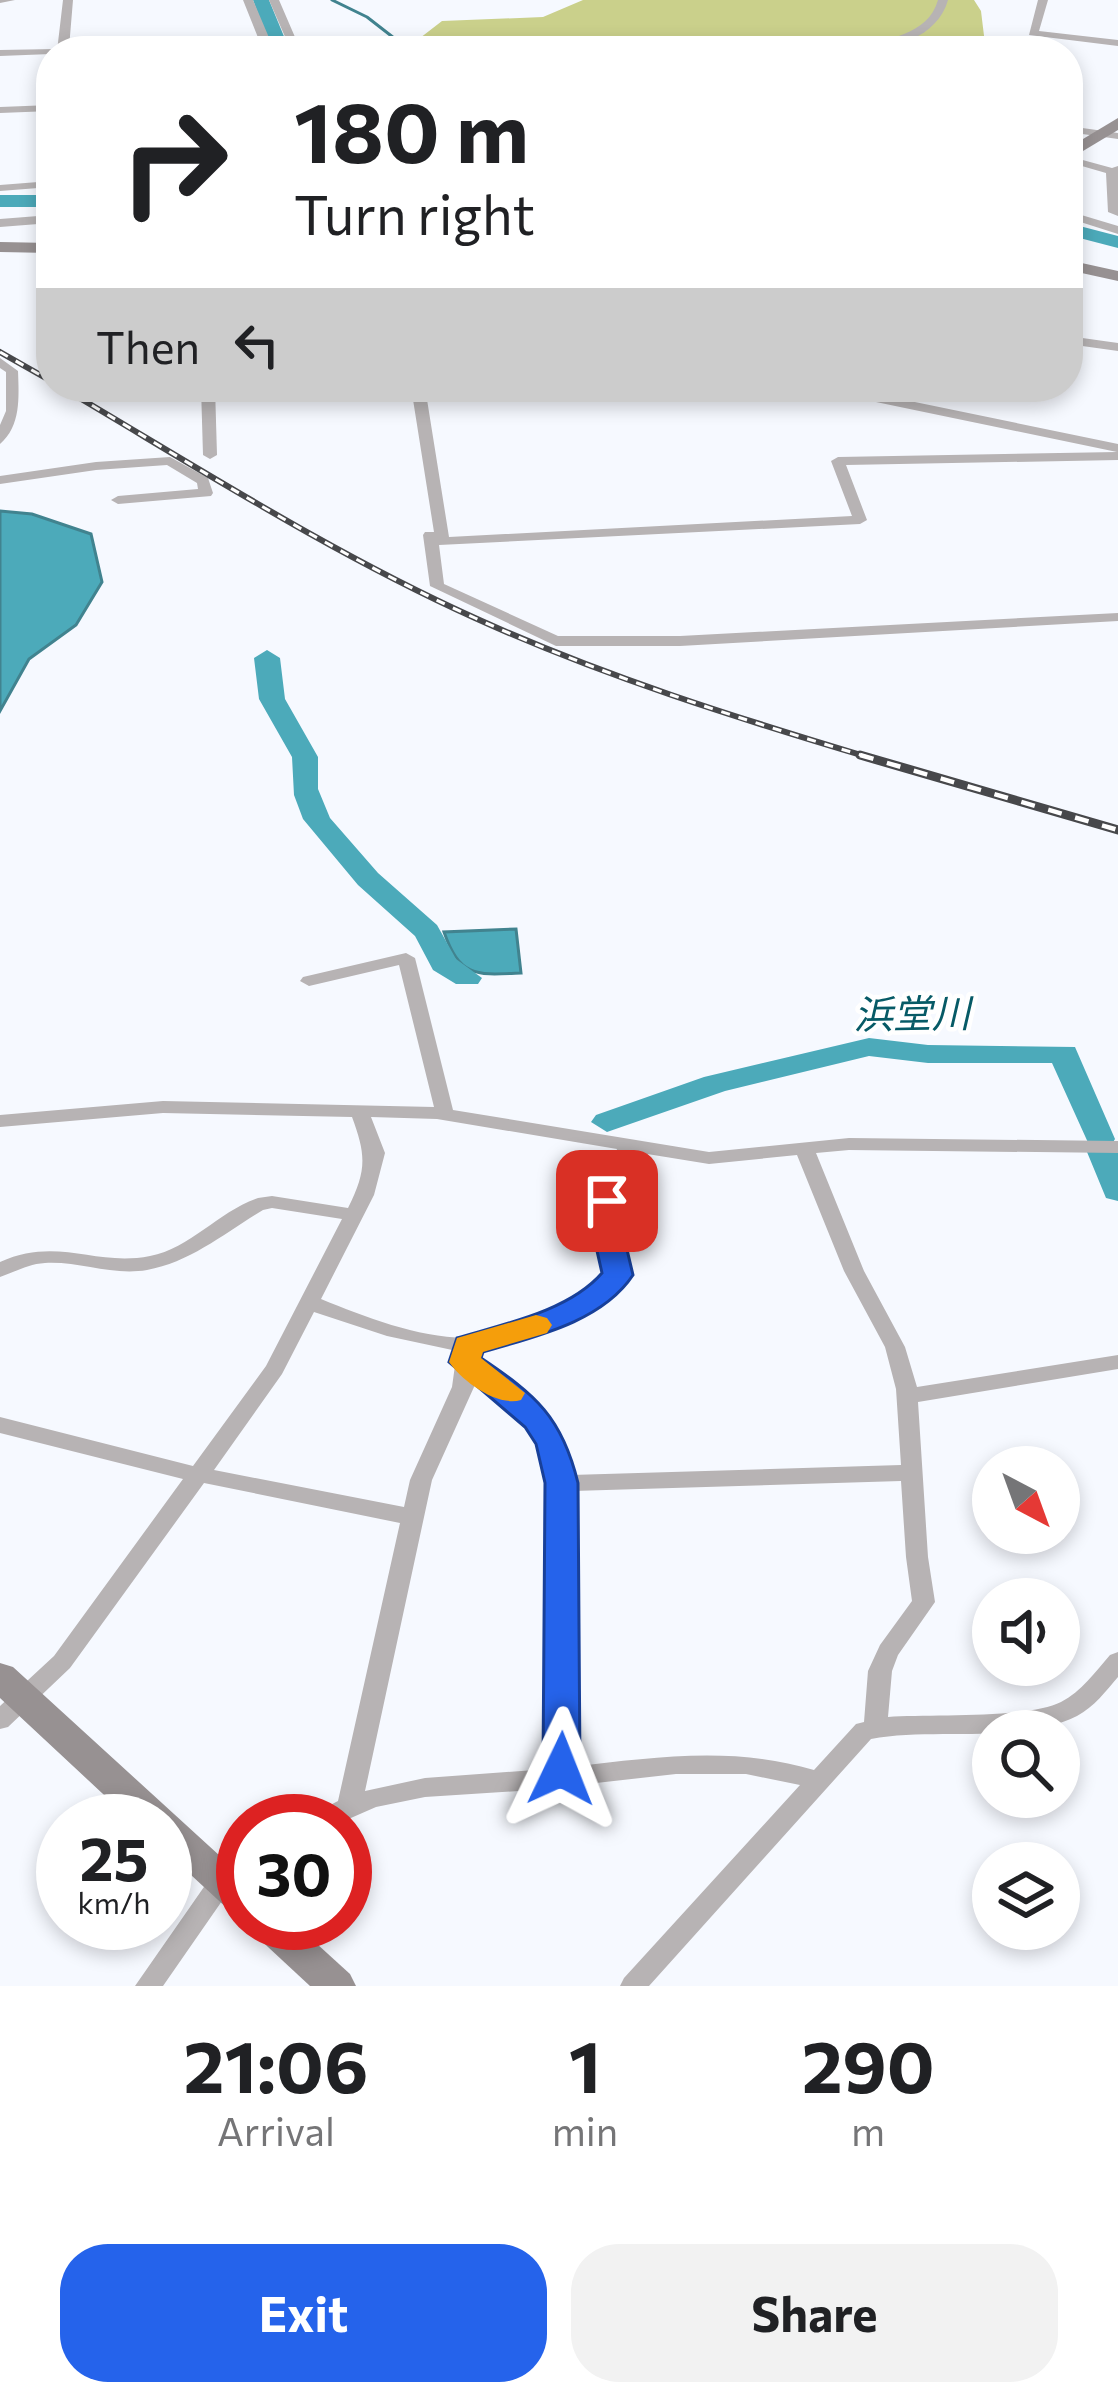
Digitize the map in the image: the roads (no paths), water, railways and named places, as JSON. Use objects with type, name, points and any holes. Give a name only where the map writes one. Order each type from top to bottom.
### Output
[{"type":"main road","points":[[1083,149],[1114,131]]},
{"type":"main road","points":[[0,247],[36,248]]},
{"type":"main road","points":[[1083,268],[1118,276]]},
{"type":"main road","points":[[9,1699],[125,1794]]},
{"type":"main road","points":[[192,1849],[216,1868]]},
{"type":"main road","points":[[297,1950],[336,1986]]},
{"type":"street","points":[[0,0],[10,0]]},
{"type":"street","points":[[64,36],[68,0]]},
{"type":"street","points":[[248,0],[263,36]]},
{"type":"street","points":[[274,0],[289,36]]},
{"type":"street","points":[[900,36],[936,19],[943,0]]},
{"type":"street","points":[[1042,0],[1034,33],[1059,36]]},
{"type":"street","points":[[1083,39],[1118,43]]},
{"type":"street","points":[[0,53],[36,52]]},
{"type":"street","points":[[0,110],[36,109]]},
{"type":"street","points":[[1083,130],[1114,131]]},
{"type":"street","points":[[1083,161],[1116,171],[1114,212],[1118,212]]},
{"type":"street","points":[[0,188],[36,185]]},
{"type":"street","points":[[1083,219],[1118,230]]},
{"type":"street","points":[[0,223],[36,220]]},
{"type":"street","points":[[1083,342],[1118,347]]},
{"type":"street","points":[[0,362],[12,371],[13,411],[0,440]]},
{"type":"street","points":[[208,402],[210,455]]},
{"type":"street","points":[[420,402],[443,542],[860,520],[838,461],[1118,452]]},
{"type":"street","points":[[891,402],[1118,452]]},
{"type":"street","points":[[0,464],[0,480],[170,461],[203,481],[206,493],[118,500]]},
{"type":"street","points":[[430,535],[437,586],[556,641],[680,641],[1118,617]]},
{"type":"street","points":[[309,981],[406,958],[445,1114]]},
{"type":"street","points":[[0,1121],[163,1107],[445,1114],[709,1158],[848,1144],[1118,1147]]},
{"type":"street","points":[[9,1699],[62,1661],[275,1370],[355,1215],[375,1153],[359,1111]]},
{"type":"street","points":[[466,1354],[578,1308],[617,1275],[605,1220],[627,1145]]},
{"type":"street","points":[[804,1148],[854,1271],[895,1347],[908,1396],[924,1601],[880,1671],[875,1728]]},
{"type":"street","points":[[0,1270],[26,1255],[44,1254],[151,1263],[258,1204],[355,1215]]},
{"type":"street","points":[[311,1303],[338,1316],[466,1354],[537,1419],[552,1444],[562,1483],[560,1777]]},
{"type":"street","points":[[352,1794],[421,1480],[463,1387],[466,1354]]},
{"type":"street","points":[[908,1396],[1118,1362]]},
{"type":"street","points":[[0,1425],[200,1474],[412,1517]]},
{"type":"street","points":[[562,1483],[911,1473]]},
{"type":"street","points":[[633,1986],[851,1740],[875,1728],[1059,1714],[1085,1698],[1118,1660]]},
{"type":"street","points":[[372,1798],[417,1785],[746,1762],[815,1780]]},
{"type":"street","points":[[148,1986],[216,1906]]},
{"type":"water","points":[[0,511],[32,514],[91,534],[102,582],[76,625],[29,659],[0,711]]},
{"type":"water","points":[[516,929],[521,973],[482,973],[464,966],[444,932]]},
{"type":"waterway","points":[[261,0],[275,36]]},
{"type":"waterway","points":[[332,0],[391,36]]},
{"type":"waterway","points":[[0,201],[36,201]]},
{"type":"waterway","points":[[1083,233],[1118,242]]},
{"type":"waterway","name":"浜堂川","points":[[267,658],[272,699],[305,757],[307,785]]},
{"type":"waterway","name":"浜堂川","points":[[308,795],[317,819],[354,860]]},
{"type":"waterway","name":"浜堂川","points":[[357,865],[427,931],[443,964],[467,978]]},
{"type":"waterway","name":"浜堂川","points":[[607,1122],[715,1084],[869,1047],[928,1054],[1064,1054],[1099,1139]]},
{"type":"waterway","name":"浜堂川","points":[[1103,1152],[1118,1191]]},
{"type":"railway","points":[[0,352],[36,372]]},
{"type":"railway","points":[[86,402],[317,537],[475,618],[621,677],[871,758]]},
{"type":"railway","points":[[860,755],[1118,830]]}]
